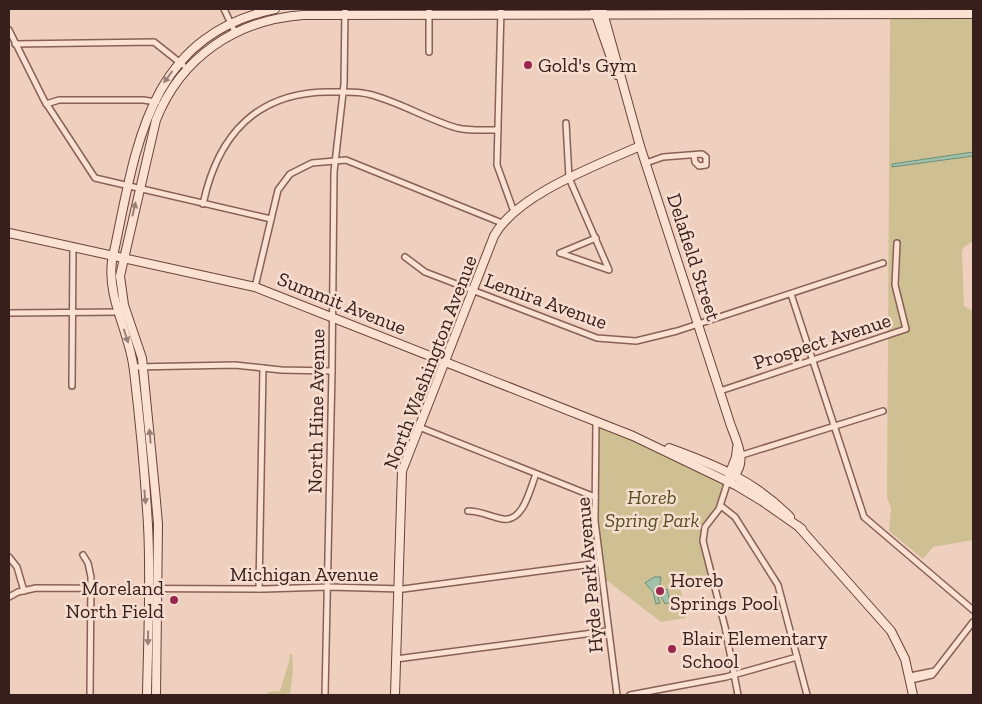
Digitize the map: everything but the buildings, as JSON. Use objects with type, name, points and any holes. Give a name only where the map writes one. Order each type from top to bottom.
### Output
[{"type":"street","points":[[224,9],[235,32]]},
{"type":"street","points":[[147,695],[148,524],[134,367],[128,340],[117,312],[111,283],[114,255],[143,126],[153,101],[179,62],[203,41],[231,24],[275,9]]},
{"type":"street","points":[[156,695],[158,520],[143,366],[137,339],[126,311],[120,283],[129,228],[153,128],[162,104],[186,69],[206,50],[235,32],[280,18],[345,12],[768,11],[954,12],[973,14]]},
{"type":"street","name":"North Hine Avenue","points":[[325,695],[335,160],[344,92],[345,12]]},
{"type":"street","points":[[429,12],[429,52]]},
{"type":"street","points":[[501,12],[497,168],[514,212]]},
{"type":"street","name":"Delafield Street","points":[[595,12],[607,37]]},
{"type":"street","name":"Delafield Street","points":[[603,12],[607,37],[640,146],[742,455]]},
{"type":"street","points":[[9,30],[46,104],[95,178],[271,219]]},
{"type":"street","points":[[15,44],[154,42],[186,69]]},
{"type":"street","points":[[204,204],[210,174],[219,154],[230,138],[249,118],[266,107],[290,97],[316,92],[344,92],[374,96],[458,128],[498,130]]},
{"type":"street","points":[[46,104],[59,100],[153,101],[162,104]]},
{"type":"street","points":[[566,123],[570,178],[596,238],[609,270],[560,253],[596,238]]},
{"type":"street","points":[[255,287],[278,190],[290,174],[306,164],[335,160],[352,162],[502,223],[514,212],[570,178],[640,146]]},
{"type":"street","points":[[646,163],[663,158],[694,155]]},
{"type":"street","name":"North Washington Avenue","points":[[395,695],[402,471],[494,236],[502,223]]},
{"type":"street","points":[[120,226],[129,228]]},
{"type":"street","name":"Summit Avenue","points":[[9,233],[255,287],[650,444],[728,482]]},
{"type":"street","name":"Prospect Avenue","points":[[720,391],[906,329],[895,285],[897,244]]},
{"type":"street","points":[[72,386],[73,246]]},
{"type":"street","name":"Lemira Avenue","points":[[405,257],[425,272],[578,332],[609,340],[646,340],[883,263]]},
{"type":"street","points":[[111,283],[120,283]]},
{"type":"street","points":[[791,294],[866,520],[973,610]]},
{"type":"street","points":[[9,313],[126,311]]},
{"type":"street","points":[[134,367],[235,365],[332,371]]},
{"type":"street","points":[[259,589],[263,368]]},
{"type":"street","points":[[738,695],[725,627],[703,541],[705,528],[721,506],[728,482],[742,455],[883,411]]},
{"type":"street","name":"Hyde Park Avenue","points":[[596,422],[595,497],[600,563],[616,695]]},
{"type":"street","points":[[419,428],[595,497]]},
{"type":"street","points":[[733,473],[737,441]]},
{"type":"street","name":"Summit Avenue","points":[[650,444],[678,451],[733,473]]},
{"type":"street","points":[[733,473],[768,498],[802,529],[885,622],[901,649],[913,695]]},
{"type":"street","points":[[468,511],[481,511],[505,520],[516,516],[521,510],[536,474]]},
{"type":"street","points":[[728,482],[762,501],[802,529]]},
{"type":"street","points":[[721,506],[735,517],[778,585],[807,695]]},
{"type":"street","points":[[83,555],[90,572],[91,589],[90,695]]},
{"type":"street","points":[[9,557],[18,568],[24,591]]},
{"type":"street","points":[[149,563],[158,563]]},
{"type":"street","name":"Michigan Avenue","points":[[9,597],[36,588],[259,589],[328,587],[398,589],[600,563]]},
{"type":"street","points":[[148,618],[157,618]]},
{"type":"street","points":[[910,678],[928,677],[973,622]]},
{"type":"street","points":[[396,659],[608,631]]},
{"type":"street","points":[[630,695],[734,674],[797,657]]},
{"type":"green space","points":[[890,18],[973,18],[973,241],[964,247],[962,251],[964,306],[973,311],[973,540],[933,547],[923,559],[889,531],[891,508],[887,497]]},
{"type":"green space","name":"Horeb Spring Park","points":[[599,427],[631,438],[724,482],[717,507],[703,525],[700,538],[708,575],[679,581],[686,618],[661,622],[605,579],[597,520]]},
{"type":"green space","points":[[292,654],[293,671],[290,695],[267,695],[268,692],[280,691],[290,658],[289,655]]},
{"type":"shaded area","points":[[973,152],[973,156],[892,167],[892,164]]},
{"type":"shaded area","name":"Horeb Springs Pool","points":[[654,577],[661,577],[659,589],[667,589],[670,602],[665,604],[661,596],[658,597],[660,603],[656,604],[653,592],[645,583]]},
{"type":"place","name":"Gold's Gym","points":[[528,65]]},
{"type":"place","name":"Horeb Springs Pool","points":[[660,591]]},
{"type":"place","name":"Moreland North Field","points":[[174,600]]},
{"type":"place","name":"Blair Elementary School","points":[[672,649]]}]
